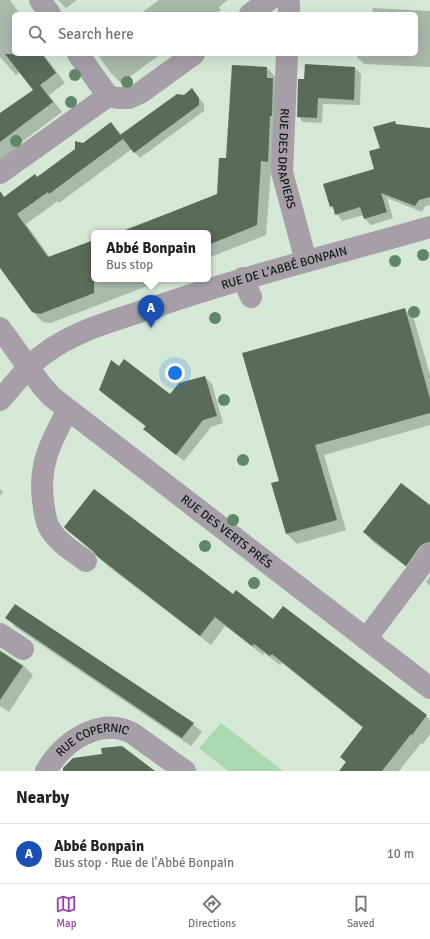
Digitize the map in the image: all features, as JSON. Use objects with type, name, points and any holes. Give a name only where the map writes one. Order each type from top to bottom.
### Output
[{"type":"street","points":[[40,0],[49,12]]},
{"type":"street","points":[[253,12],[269,0]]},
{"type":"street","points":[[287,0],[289,4],[289,12]]},
{"type":"street","points":[[79,56],[108,96],[118,98],[129,98],[140,93],[191,56]]},
{"type":"street","name":"RUE DES DRAPIERS","points":[[287,56],[282,172],[306,261]]},
{"type":"street","points":[[0,173],[108,96]]},
{"type":"street","name":"RUE DE L'ABBÉ BONPAIN","points":[[0,400],[43,354],[89,330],[163,304],[247,288],[306,261],[372,253],[430,227]]},
{"type":"street","name":"RUE DES VERTS PRÉS","points":[[0,328],[29,369],[52,397],[430,688]]},
{"type":"street","points":[[68,410],[54,434],[47,452],[43,473],[42,494],[50,530],[59,541],[86,561]]},
{"type":"street","points":[[366,639],[430,554]]},
{"type":"street","points":[[0,634],[23,649]]},
{"type":"street","name":"RUE COPERNIC","points":[[46,771],[61,751],[80,737],[91,731],[112,727],[123,729],[132,733],[185,771]]},
{"type":"green space","points":[[221,723],[283,771],[228,771],[199,748]]},
{"type":"building","points":[[5,54],[12,54],[12,56],[43,56],[56,73],[40,85],[53,102],[0,142],[0,113],[33,90]]},
{"type":"building","points":[[305,64],[355,67],[354,100],[318,98],[317,118],[297,117],[298,79],[304,79]]},
{"type":"building","points":[[232,65],[267,67],[267,78],[273,78],[272,116],[270,116],[268,162],[261,161],[257,225],[211,244],[211,230],[126,230],[217,194],[219,158],[226,158]]},
{"type":"building","points":[[192,88],[199,98],[199,105],[134,153],[120,135],[177,94],[184,95]]},
{"type":"building","points":[[395,121],[396,124],[430,128],[430,197],[419,200],[415,206],[381,193],[387,212],[364,219],[360,207],[335,215],[333,206],[330,207],[323,184],[374,169],[369,151],[380,148],[373,127]]},
{"type":"building","points":[[111,122],[123,139],[49,194],[48,192],[17,214],[48,257],[91,241],[91,282],[94,282],[94,293],[40,314],[32,312],[0,268],[0,191],[4,197],[35,174],[37,177],[75,149],[75,141],[83,143]]},
{"type":"building","points":[[405,308],[430,399],[430,413],[315,445],[337,520],[286,534],[271,483],[279,481],[242,353]]},
{"type":"building","points":[[124,359],[170,394],[179,383],[205,376],[217,416],[203,420],[176,455],[143,429],[146,426],[99,390],[111,360],[119,366]]},
{"type":"building","points":[[401,483],[430,505],[430,542],[420,546],[406,566],[363,532]]},
{"type":"building","points":[[94,489],[233,594],[236,590],[273,619],[283,606],[427,715],[382,771],[339,771],[346,762],[340,757],[363,727],[272,654],[270,656],[254,644],[252,646],[215,617],[200,636],[98,557],[93,551],[68,531],[64,527]]},
{"type":"building","points":[[15,604],[194,723],[182,738],[5,618]]},
{"type":"building","points":[[0,651],[23,666],[0,700]]},
{"type":"building","points":[[122,746],[155,771],[63,771],[63,768],[73,758],[102,754],[101,748]]},
{"type":"place","name":"Abbé Bonpain","points":[[151,328]]}]
